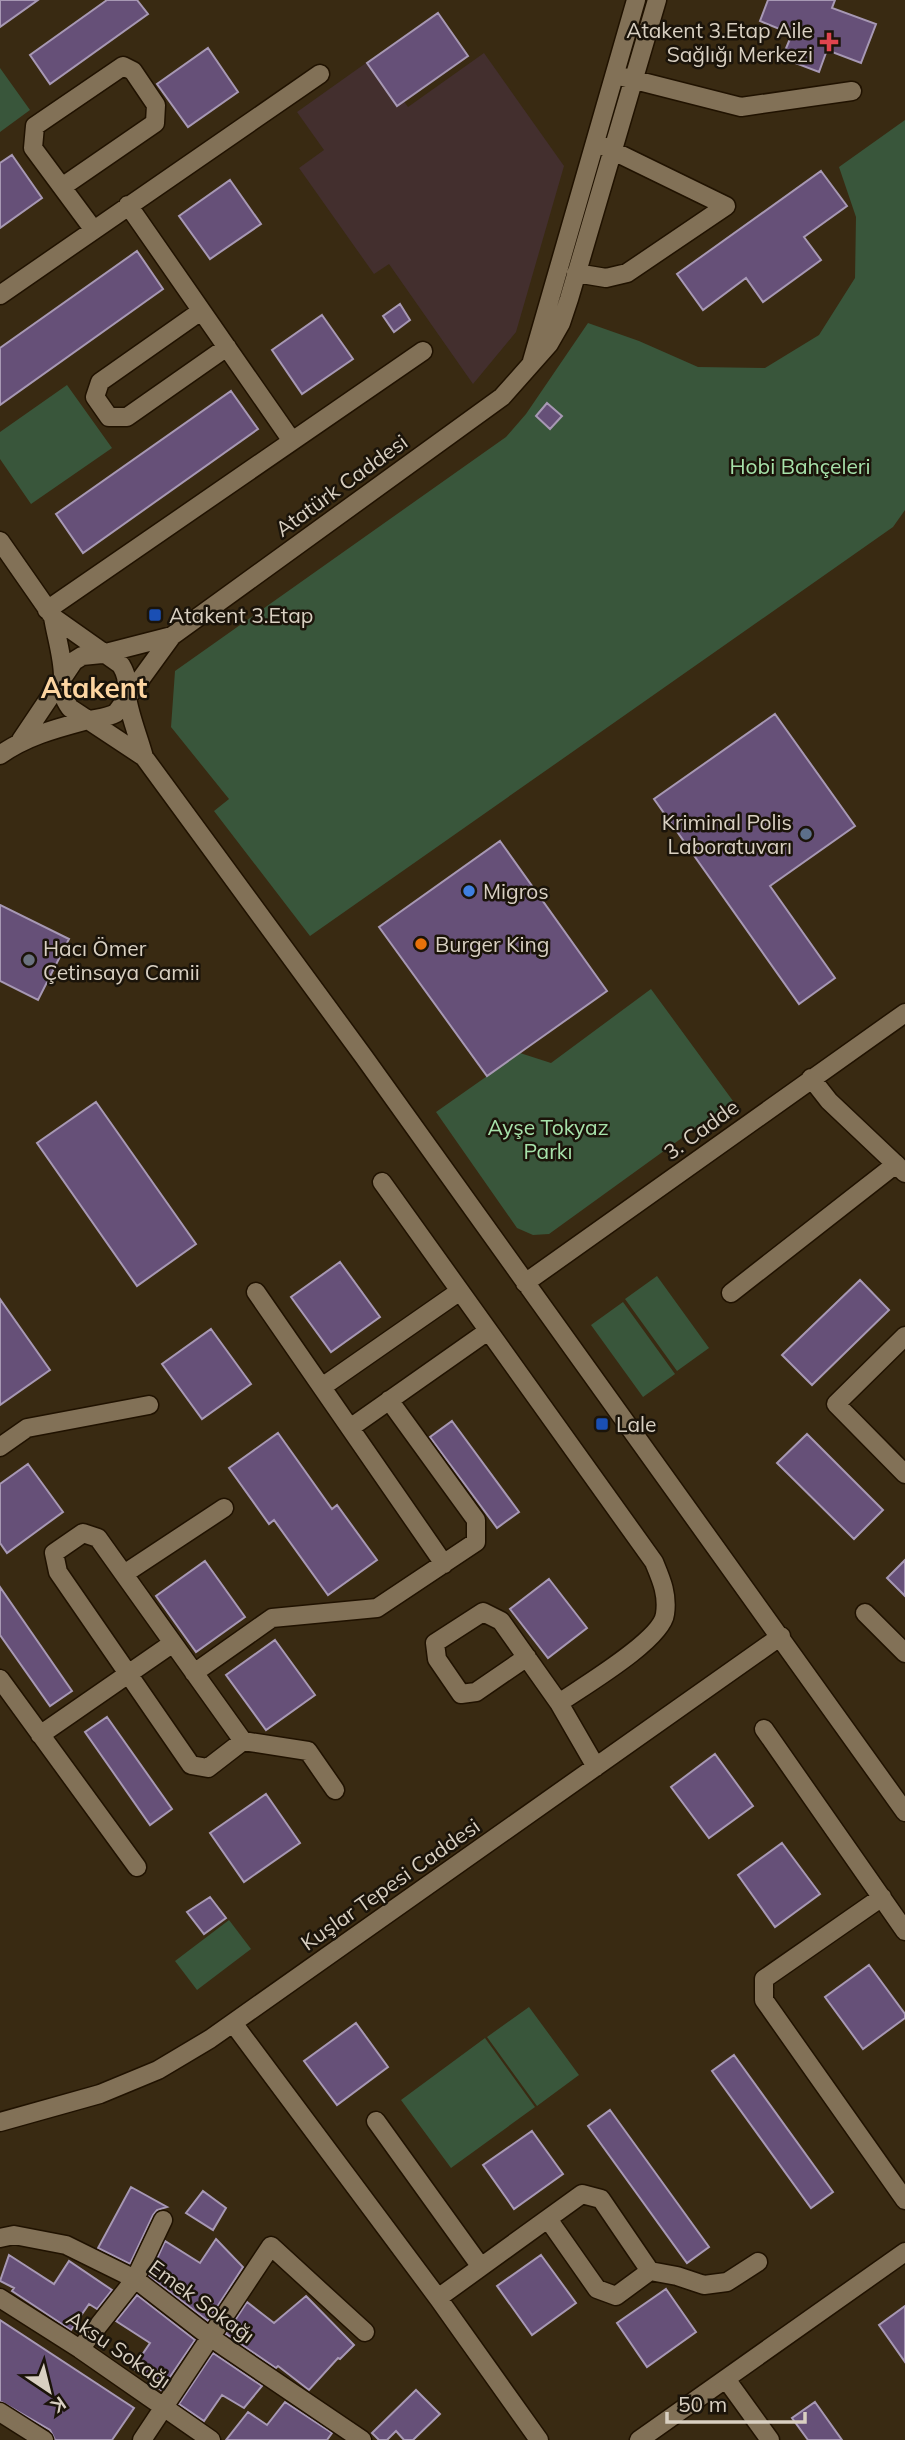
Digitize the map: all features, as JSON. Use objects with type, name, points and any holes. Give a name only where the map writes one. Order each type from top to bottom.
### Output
[{"type":"street","name":"Atatürk Caddesi","points":[[531,364],[636,0]]},
{"type":"street","name":"Atatürk Caddesi","points":[[172,636],[502,397],[550,344],[561,323],[657,0]]},
{"type":"street","points":[[62,187],[155,122],[156,105],[133,71],[123,66],[36,126],[33,148],[93,229]]},
{"type":"street","points":[[0,295],[320,74]]},
{"type":"street","points":[[614,74],[741,107],[852,91]]},
{"type":"street","points":[[576,274],[606,278],[628,274],[726,206],[595,142]]},
{"type":"street","points":[[128,205],[292,441]]},
{"type":"street","points":[[201,311],[100,382],[95,397],[109,417],[127,417],[227,347]]},
{"type":"street","points":[[50,613],[424,351]]},
{"type":"street","points":[[0,541],[50,613],[102,654],[112,658],[126,675],[127,696],[144,757]]},
{"type":"street","points":[[50,613],[63,677],[61,688],[64,699],[78,715],[144,757],[372,1067],[905,1812]]},
{"type":"street","points":[[21,740],[74,661],[82,656],[102,654],[172,636]]},
{"type":"street","points":[[0,755],[21,740],[88,719],[108,718],[123,705],[172,636]]},
{"type":"street","name":"3. Cadde","points":[[525,1283],[905,1013]]},
{"type":"street","points":[[732,1293],[901,1169],[829,1101],[811,1078]]},
{"type":"street","points":[[382,1182],[654,1562],[666,1592],[665,1617],[646,1642],[559,1703]]},
{"type":"street","points":[[321,1387],[460,1291]]},
{"type":"street","points":[[256,1292],[443,1564]]},
{"type":"street","points":[[350,1428],[488,1331]]},
{"type":"street","points":[[905,1336],[836,1404],[905,1474]]},
{"type":"street","points":[[194,1672],[272,1618],[377,1608],[476,1542],[476,1520],[389,1400]]},
{"type":"street","points":[[0,1447],[27,1428],[149,1405]]},
{"type":"street","points":[[124,1574],[224,1508]]},
{"type":"street","points":[[243,1741],[208,1769],[191,1765],[58,1572],[54,1553],[83,1533],[98,1538],[243,1741],[308,1751],[335,1790]]},
{"type":"street","points":[[527,1657],[476,1692],[461,1694],[437,1659],[435,1643],[483,1612],[501,1621],[527,1657],[559,1703],[596,1767]]},
{"type":"street","points":[[865,1613],[905,1653]]},
{"type":"street","name":"Kuşlar Tepesi Caddesi","points":[[0,2122],[100,2094],[158,2070],[233,2023],[781,1636]]},
{"type":"street","points":[[40,1735],[173,1643]]},
{"type":"street","points":[[0,1679],[137,1867]]},
{"type":"street","points":[[764,1728],[905,1931]]},
{"type":"street","points":[[881,1897],[764,1979],[764,2000],[905,2200]]},
{"type":"street","points":[[233,2023],[438,2298],[539,2440]]},
{"type":"street","points":[[376,2121],[481,2267]]},
{"type":"street","points":[[438,2298],[582,2194],[601,2199],[650,2272]]},
{"type":"street","points":[[548,2219],[597,2289],[616,2296],[650,2272],[677,2276],[704,2285],[727,2282],[758,2262]]},
{"type":"street","points":[[80,2349],[135,2279],[163,2220]]},
{"type":"street","name":"Emek Sokağı","points":[[0,2238],[14,2235],[66,2245],[135,2279],[210,2337],[362,2440]]},
{"type":"street","points":[[142,2440],[271,2246],[365,2332]]},
{"type":"street","points":[[639,2440],[905,2252]]},
{"type":"street","name":"Aksu Sokağı","points":[[0,2298],[80,2349],[211,2440]]},
{"type":"street","points":[[726,2379],[770,2440]]},
{"type":"street","points":[[0,2412],[44,2440]]},
{"type":"shaded area","points":[[484,53],[564,166],[516,332],[473,384],[389,264],[374,274],[299,168],[324,150],[297,112],[373,58],[408,107]]},
{"type":"green space","points":[[0,68],[30,110],[0,132]]},
{"type":"green space","name":"Hobi Bahçeleri","points":[[905,120],[905,510],[893,527],[310,936],[214,811],[229,799],[171,727],[175,671],[506,437],[526,414],[588,323],[639,341],[698,367],[765,368],[819,335],[855,278],[856,217],[839,167]]},
{"type":"green space","points":[[67,385],[112,448],[31,504],[0,459],[0,432]]},
{"type":"green space","name":"Ayşe Tokyaz Parkı","points":[[651,989],[733,1101],[549,1234],[533,1235],[517,1228],[436,1112],[520,1053],[551,1063]]},
{"type":"green space","points":[[657,1276],[709,1348],[677,1371],[625,1299]]},
{"type":"green space","points":[[623,1302],[675,1374],[643,1397],[591,1325]]},
{"type":"green space","points":[[229,1920],[251,1949],[197,1990],[175,1961]]},
{"type":"green space","points":[[529,2007],[579,2075],[537,2106],[487,2037]]},
{"type":"green space","points":[[485,2038],[535,2107],[451,2168],[401,2100]]},
{"type":"building","points":[[0,0],[38,0],[0,27]]},
{"type":"building","points":[[107,0],[137,0],[148,14],[50,84],[30,55]]},
{"type":"building","name":"Atakent 3.Etap Aile Sağlığı Merkezi","points":[[768,0],[835,0],[832,8],[876,24],[861,63],[827,50],[819,72],[782,58],[792,34],[760,21]]},
{"type":"building","points":[[438,13],[468,56],[397,106],[367,63]]},
{"type":"building","points":[[208,48],[238,92],[188,127],[157,84]]},
{"type":"building","points":[[12,155],[42,198],[0,228],[0,163]]},
{"type":"building","points":[[821,171],[847,206],[804,237],[821,260],[763,302],[746,278],[703,310],[677,274]]},
{"type":"building","points":[[230,180],[261,224],[210,259],[179,216]]},
{"type":"building","points":[[137,251],[163,289],[0,405],[0,348]]},
{"type":"building","points":[[400,304],[410,320],[394,332],[383,316]]},
{"type":"building","points":[[322,315],[353,359],[302,394],[272,350]]},
{"type":"building","points":[[231,391],[258,429],[83,553],[56,514]]},
{"type":"building","points":[[547,403],[562,416],[550,429],[536,416]]},
{"type":"building","points":[[775,714],[855,826],[770,886],[835,978],[799,1004],[654,799]]},
{"type":"building","points":[[500,841],[607,991],[487,1076],[379,927]]},
{"type":"building","name":"Hacı Ömer Çetinsaya Camii","points":[[0,905],[69,939],[38,1000],[0,981]]},
{"type":"building","points":[[96,1102],[196,1244],[137,1286],[37,1143]]},
{"type":"building","points":[[340,1262],[380,1317],[331,1352],[291,1297]]},
{"type":"building","points":[[860,1280],[889,1310],[812,1385],[782,1355]]},
{"type":"building","points":[[0,1299],[50,1370],[0,1405]]},
{"type":"building","points":[[211,1329],[251,1384],[202,1419],[162,1364]]},
{"type":"building","points":[[452,1421],[519,1512],[497,1528],[430,1437]]},
{"type":"building","points":[[278,1433],[332,1509],[337,1505],[377,1560],[328,1595],[274,1520],[269,1524],[229,1468]]},
{"type":"building","points":[[807,1434],[883,1510],[854,1539],[777,1463]]},
{"type":"building","points":[[28,1464],[63,1512],[7,1553],[0,1543],[0,1484]]},
{"type":"building","points":[[905,1560],[905,1596],[887,1578]]},
{"type":"building","points":[[205,1561],[245,1617],[196,1652],[156,1596]]},
{"type":"building","points":[[549,1579],[587,1628],[548,1658],[510,1609]]},
{"type":"building","points":[[0,1587],[72,1691],[50,1706],[0,1635]]},
{"type":"building","points":[[275,1640],[315,1695],[266,1730],[226,1675]]},
{"type":"building","points":[[107,1717],[172,1809],[150,1825],[85,1732]]},
{"type":"building","points":[[715,1754],[753,1806],[709,1838],[671,1787]]},
{"type":"building","points":[[266,1794],[300,1843],[244,1882],[210,1833]]},
{"type":"building","points":[[782,1843],[820,1894],[775,1927],[738,1875]]},
{"type":"building","points":[[210,1897],[226,1918],[204,1934],[187,1912]]},
{"type":"building","points":[[869,1965],[905,2014],[905,2018],[863,2049],[825,1997]]},
{"type":"building","points":[[356,2023],[388,2067],[337,2105],[304,2061]]},
{"type":"building","points":[[734,2055],[833,2192],[811,2208],[712,2071]]},
{"type":"building","points":[[610,2110],[709,2247],[687,2263],[588,2126]]},
{"type":"building","points":[[532,2131],[563,2174],[514,2209],[483,2165]]},
{"type":"building","points":[[131,2187],[167,2207],[157,2210],[153,2215],[130,2264],[98,2248]]},
{"type":"building","points":[[203,2191],[226,2208],[213,2230],[186,2213]]},
{"type":"building","points":[[216,2239],[243,2267],[208,2321],[149,2276],[165,2241],[200,2263]]},
{"type":"building","points":[[9,2255],[54,2284],[69,2261],[112,2290],[97,2309],[89,2304],[71,2330],[12,2291],[14,2288],[0,2281]]},
{"type":"building","points":[[541,2255],[576,2303],[532,2335],[497,2286]]},
{"type":"building","points":[[666,2289],[696,2332],[647,2367],[617,2323]]},
{"type":"building","points":[[137,2295],[195,2340],[161,2390],[133,2368],[150,2343],[116,2321]]},
{"type":"building","points":[[306,2296],[354,2345],[338,2358],[309,2390],[278,2366],[276,2368],[226,2334],[247,2302],[274,2323]]},
{"type":"building","points":[[905,2306],[905,2362],[879,2325]]},
{"type":"building","points":[[0,2320],[134,2408],[112,2440],[55,2440],[50,2430],[0,2401]]},
{"type":"building","points":[[213,2353],[262,2386],[244,2408],[222,2395],[204,2421],[179,2404]]},
{"type":"building","points":[[416,2390],[440,2414],[413,2440],[404,2440],[396,2431],[387,2440],[379,2440],[372,2433]]},
{"type":"building","points":[[285,2402],[332,2433],[327,2440],[226,2440],[248,2412],[267,2425]]},
{"type":"building","points":[[815,2402],[842,2440],[808,2440],[792,2418]]},
{"type":"place","name":"Atakent 3.Etap Aile Sağlığı Merkezi","points":[[829,42]]},
{"type":"place","name":"Atakent 3.Etap","points":[[155,615]]},
{"type":"place","name":"Kriminal Polis Laboratuvarı","points":[[806,834]]},
{"type":"place","name":"Migros","points":[[469,891]]},
{"type":"place","name":"Burger King","points":[[421,944]]},
{"type":"place","name":"Hacı Ömer Çetinsaya Camii","points":[[29,960]]},
{"type":"place","name":"Lale","points":[[602,1424]]},
{"type":"district","name":"Atakent","points":[[94,687]]}]
